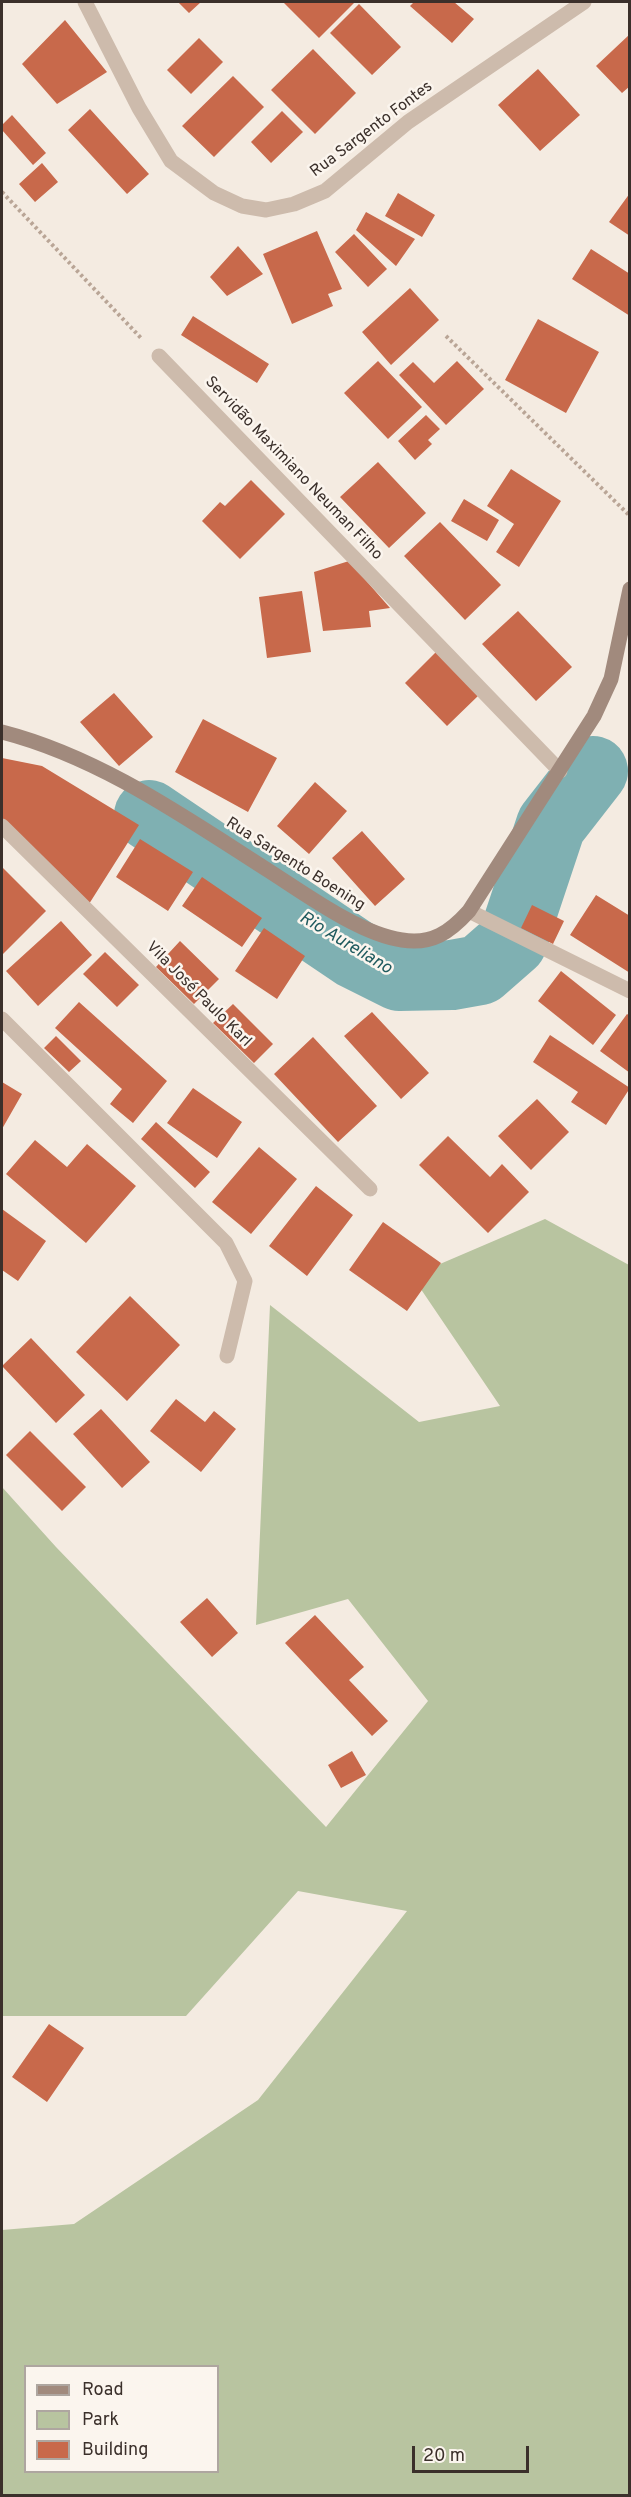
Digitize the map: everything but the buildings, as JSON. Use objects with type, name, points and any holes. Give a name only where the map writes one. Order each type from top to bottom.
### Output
[{"type":"street","name":"Rua Sargento Fontes","points":[[85,2],[139,108],[171,161],[214,193],[242,206],[266,210],[294,204],[325,190],[408,122],[584,2]]},
{"type":"street","name":"Servidão Maximiano Neuman Filho","points":[[159,356],[560,771]]},
{"type":"street","name":"Rua Sargento Boening","points":[[2,732],[38,741],[89,762],[178,813],[363,928],[399,940],[429,940],[442,936],[471,912],[594,716],[611,679],[630,589]]},
{"type":"street","name":"Vila José Paulo Karl","points":[[2,826],[370,1190]]},
{"type":"street","points":[[471,912],[630,991]]},
{"type":"street","points":[[2,1019],[226,1243],[245,1281],[228,1356]]},
{"type":"path","points":[[2,192],[159,356]]},
{"type":"path","points":[[446,336],[630,516]]},
{"type":"green space","points":[[545,1219],[629,1265],[629,2495],[2,2495],[2,2230],[74,2224],[258,2100],[407,1911],[298,1891],[186,2016],[2,2016],[2,1487],[56,1547],[326,1827],[428,1701],[348,1599],[256,1625],[270,1305],[419,1422],[500,1406],[412,1276]]},
{"type":"waterway","name":"Rio Aureliano","points":[[149,815],[355,954],[399,976],[452,975],[480,970],[512,942],[551,825],[593,771]]}]
